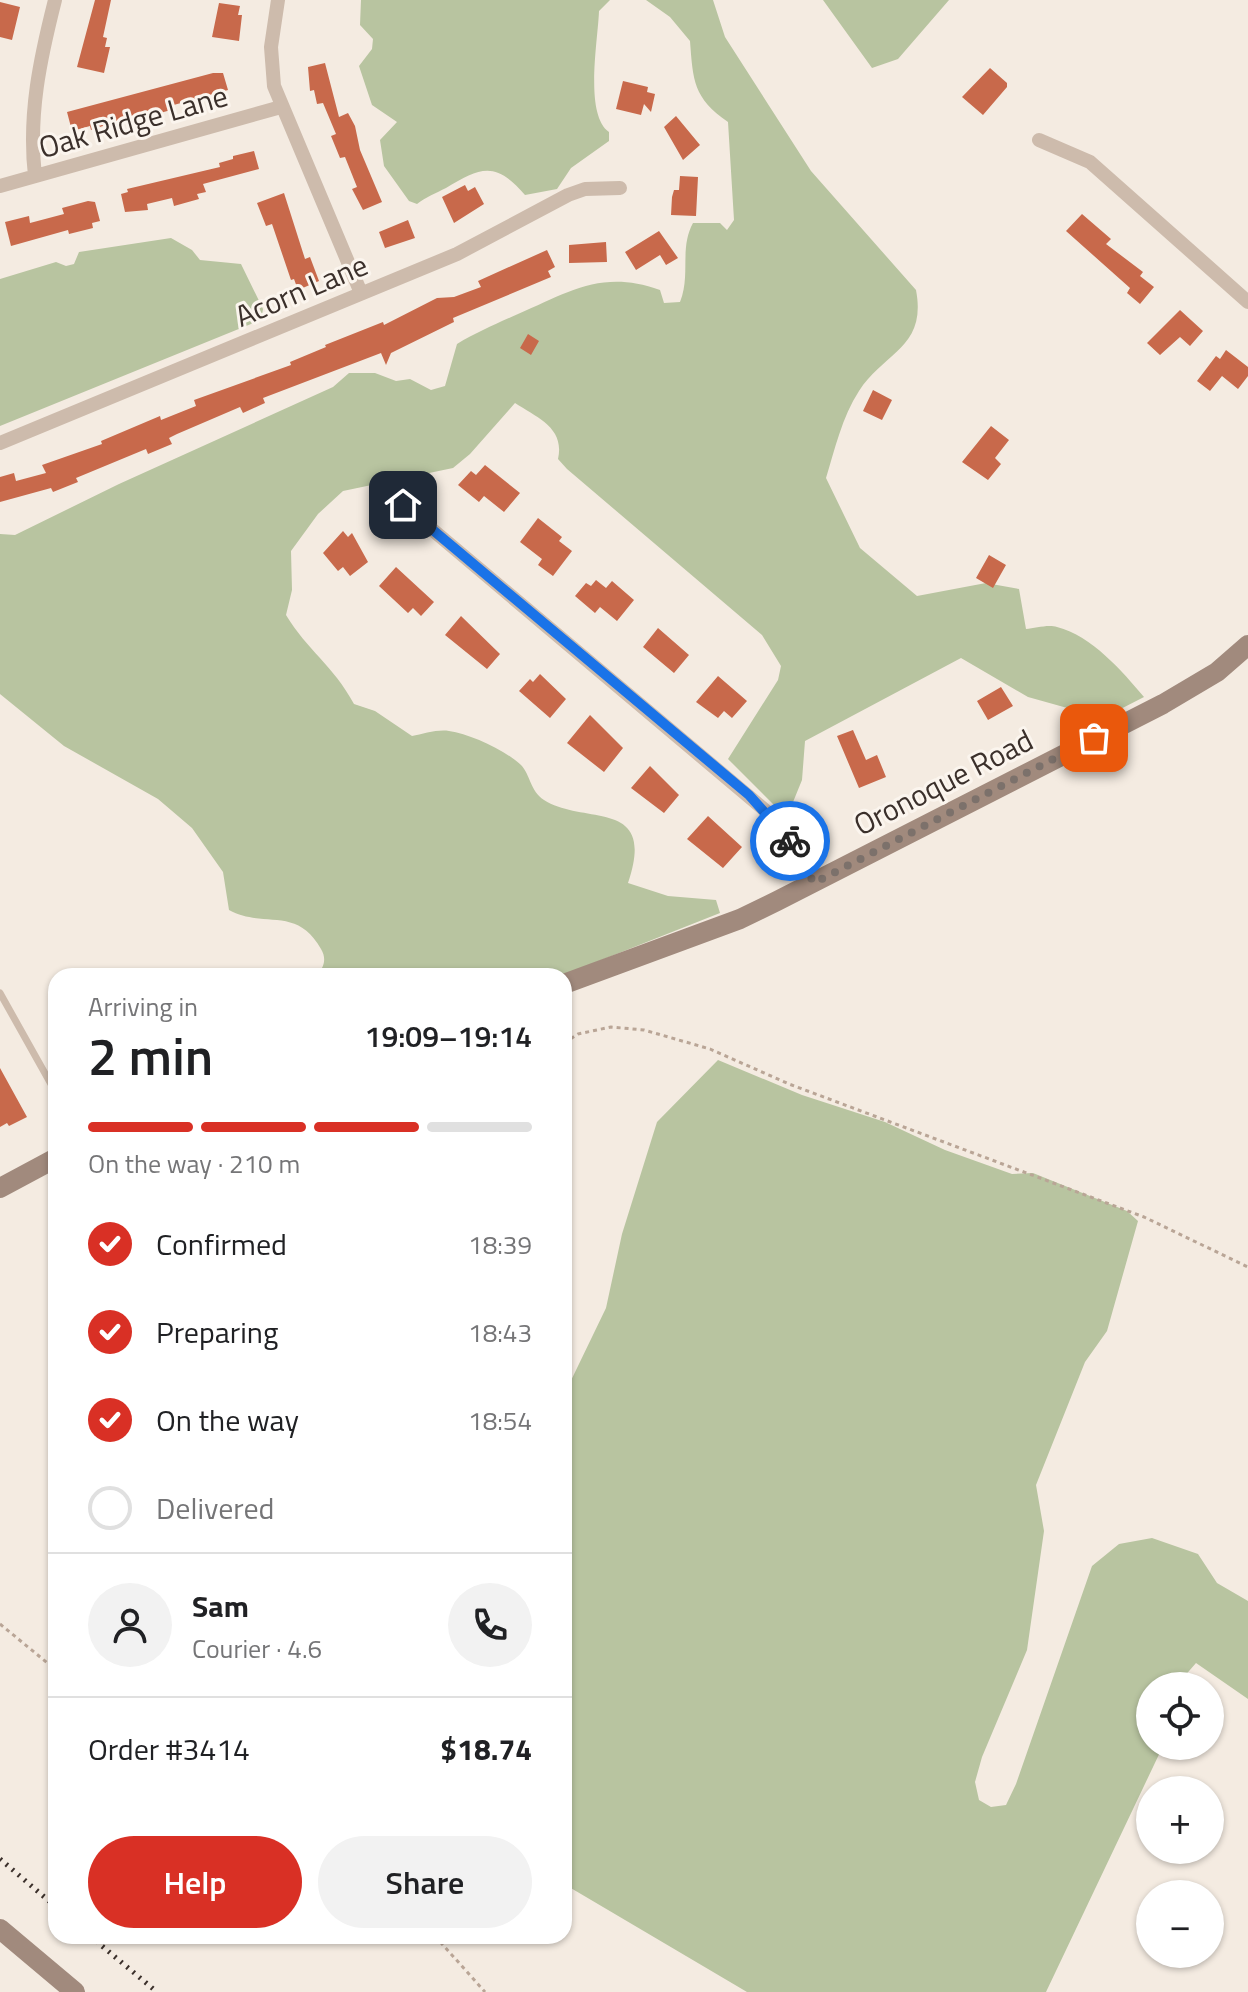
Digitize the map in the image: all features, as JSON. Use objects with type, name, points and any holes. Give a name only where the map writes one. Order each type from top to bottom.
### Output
[{"type":"street","points":[[35,176],[32,134],[35,92],[55,0]]},
{"type":"street","points":[[278,0],[271,57],[281,107],[361,293]]},
{"type":"street","name":"Oak Ridge Lane","points":[[0,186],[281,107]]},
{"type":"street","points":[[1039,140],[1090,162],[1248,302]]},
{"type":"street","name":"Acorn Lane","points":[[0,443],[457,254],[568,195],[585,189],[620,188]]},
{"type":"street","points":[[403,505],[749,795],[787,837],[814,883]]},
{"type":"street","name":"Oronoque Road","points":[[572,981],[740,919],[814,883],[1184,693],[1231,662],[1248,645]]},
{"type":"street","points":[[0,1188],[48,1162]]},
{"type":"street","points":[[0,1929],[75,1992]]},
{"type":"lane","points":[[0,993],[48,1079]]},
{"type":"path","points":[[572,1038],[611,1027],[644,1030],[710,1049],[789,1084],[1144,1217],[1248,1267]]},
{"type":"path","points":[[0,1624],[48,1663]]},
{"type":"path","points":[[442,1944],[485,1992]]},
{"type":"green space","points":[[361,0],[610,0],[599,11],[594,76],[597,110],[601,123],[609,132],[609,141],[571,168],[557,189],[525,195],[505,176],[487,171],[468,176],[417,204],[409,201],[384,166],[380,140],[397,122],[372,105],[359,66],[372,49],[373,39],[360,25]]},
{"type":"green space","points":[[646,0],[713,0],[725,37],[811,171],[916,290],[918,309],[915,325],[901,348],[869,378],[853,401],[826,478],[860,548],[917,596],[986,583],[1019,589],[1026,629],[1054,626],[1082,638],[1105,656],[1144,697],[1103,718],[1028,697],[961,658],[805,741],[802,780],[791,807],[775,806],[728,759],[778,680],[781,666],[762,635],[567,469],[558,459],[559,448],[554,432],[541,419],[515,403],[470,454],[453,468],[343,491],[318,514],[291,551],[292,590],[286,615],[354,704],[375,711],[412,736],[449,731],[497,748],[521,765],[544,800],[561,808],[612,819],[625,826],[633,837],[634,856],[628,883],[668,896],[716,900],[720,913],[572,972],[572,968],[322,968],[323,953],[312,935],[301,927],[229,910],[223,872],[192,828],[158,799],[64,746],[0,694],[0,534],[15,535],[333,387],[349,373],[375,373],[396,381],[410,379],[431,390],[445,386],[457,344],[570,291],[621,282],[660,290],[664,303],[680,302],[685,282],[687,243],[693,223],[720,223],[727,230],[734,220],[728,122],[701,96],[692,67],[690,41],[670,17]]},
{"type":"green space","points":[[823,0],[949,0],[898,59],[872,68]]},
{"type":"green space","points":[[171,238],[192,250],[200,260],[241,264],[263,309],[262,315],[251,324],[0,426],[0,279],[56,262],[66,266],[74,264],[79,252]]},
{"type":"green space","points":[[718,1060],[802,1095],[885,1122],[945,1150],[1012,1174],[1033,1173],[1127,1211],[1138,1221],[1107,1331],[1085,1362],[1036,1485],[1044,1531],[1027,1650],[982,1757],[975,1782],[979,1800],[991,1807],[1006,1805],[1092,1566],[1119,1544],[1152,1538],[1198,1554],[1217,1583],[1248,1601],[1248,1699],[1224,1682],[1224,1672],[1209,1672],[1196,1663],[1188,1672],[1136,1672],[1136,1760],[1156,1760],[1149,1776],[1136,1776],[1136,1803],[1046,1992],[747,1992],[572,1889],[572,1378],[606,1308],[622,1234],[657,1122]]},
{"type":"building","points":[[95,0],[111,0],[103,37],[107,38],[105,47],[110,47],[104,73],[77,67]]},
{"type":"building","points":[[0,2],[20,7],[12,40],[0,37]]},
{"type":"building","points":[[219,3],[240,6],[239,41],[212,37]]},
{"type":"building","points":[[325,63],[339,117],[348,113],[355,126],[360,150],[382,202],[363,210],[352,189],[357,187],[345,157],[340,158],[331,136],[336,134],[323,103],[317,104],[314,90],[310,91],[308,67]]},
{"type":"building","points":[[990,68],[1007,83],[1007,87],[983,115],[962,97]]},
{"type":"building","points":[[213,73],[223,73],[228,90],[170,106],[171,110],[149,116],[147,111],[91,130],[90,126],[72,131],[67,112]]},
{"type":"building","points":[[623,81],[648,87],[647,92],[655,94],[651,112],[644,104],[641,115],[616,109]]},
{"type":"building","points":[[676,116],[700,145],[683,160],[664,127]]},
{"type":"building","points":[[254,151],[259,169],[203,184],[206,192],[197,194],[199,199],[174,206],[172,198],[147,204],[148,210],[125,212],[121,194],[128,192],[127,189],[220,167],[219,163],[233,159],[233,156]]},
{"type":"building","points":[[680,176],[698,177],[696,216],[671,215],[672,197],[674,190],[679,190]]},
{"type":"building","points":[[465,185],[468,191],[475,187],[484,204],[454,223],[442,197]]},
{"type":"building","points":[[284,193],[305,259],[310,257],[319,281],[298,290],[294,279],[291,280],[272,224],[266,226],[257,203]]},
{"type":"building","points":[[95,202],[100,221],[92,223],[93,228],[69,234],[68,230],[11,246],[5,222],[29,216],[30,223],[64,214],[62,208]]},
{"type":"building","points":[[1082,214],[1111,239],[1106,244],[1143,272],[1140,276],[1154,287],[1140,304],[1127,293],[1130,288],[1066,231]]},
{"type":"building","points":[[408,220],[415,238],[385,248],[379,232]]},
{"type":"building","points":[[659,231],[678,258],[666,265],[660,255],[636,270],[625,252]]},
{"type":"building","points":[[606,242],[607,262],[569,263],[569,245]]},
{"type":"building","points":[[547,250],[555,267],[548,271],[551,277],[453,318],[454,322],[391,353],[386,365],[381,353],[263,398],[265,403],[243,413],[240,407],[169,438],[172,444],[148,454],[146,449],[76,478],[78,482],[53,492],[51,488],[0,502],[0,477],[14,473],[16,481],[46,473],[42,465],[102,444],[101,441],[160,416],[161,420],[196,406],[194,400],[291,365],[290,362],[325,345],[383,322],[384,325],[437,298],[454,297],[481,287],[478,281]]},
{"type":"building","points":[[1180,310],[1203,331],[1190,346],[1180,337],[1160,355],[1147,343]]},
{"type":"building","points":[[528,334],[539,341],[531,355],[520,348]]},
{"type":"building","points":[[1226,350],[1248,367],[1248,376],[1238,389],[1222,376],[1210,391],[1197,381],[1216,356],[1220,359]]},
{"type":"building","points":[[873,390],[892,400],[882,420],[863,411]]},
{"type":"building","points":[[991,426],[1009,440],[995,458],[1001,464],[988,480],[962,462]]},
{"type":"building","points":[[485,465],[520,493],[504,512],[484,496],[479,502],[458,485],[471,471],[476,475]]},
{"type":"building","points":[[538,518],[562,537],[559,541],[572,551],[553,576],[538,565],[542,559],[520,542]]},
{"type":"building","points":[[343,531],[348,537],[352,533],[368,562],[350,576],[343,567],[338,571],[323,553]]},
{"type":"building","points":[[989,555],[1006,565],[993,588],[976,578]]},
{"type":"building","points":[[396,567],[434,602],[421,616],[413,608],[408,613],[379,586]]},
{"type":"building","points":[[596,580],[606,588],[612,581],[634,600],[617,621],[600,607],[595,613],[575,596],[586,583],[591,586]]},
{"type":"building","points":[[461,616],[500,654],[487,669],[445,635]]},
{"type":"building","points":[[658,628],[689,655],[674,673],[643,647]]},
{"type":"building","points":[[540,674],[566,699],[550,718],[519,691],[530,679],[533,682]]},
{"type":"building","points":[[718,676],[747,701],[732,718],[724,711],[718,718],[696,702]]},
{"type":"building","points":[[1001,687],[1013,706],[988,720],[977,701]]},
{"type":"building","points":[[590,715],[623,748],[604,772],[567,743]]},
{"type":"building","points":[[853,730],[866,760],[877,755],[886,777],[859,788],[837,736]]},
{"type":"building","points":[[650,766],[679,795],[664,813],[631,788]]},
{"type":"building","points":[[708,816],[742,847],[723,868],[687,839]]},
{"type":"building","points":[[0,1068],[27,1117],[0,1127]]},
{"type":"railway","points":[[0,1859],[48,1900]]},
{"type":"railway","points":[[100,1944],[157,1992]]},
{"type":"way so far","points":[[790,841],[814,883],[1094,738]]},
{"type":"route","points":[[403,505],[749,795],[790,841]]}]
